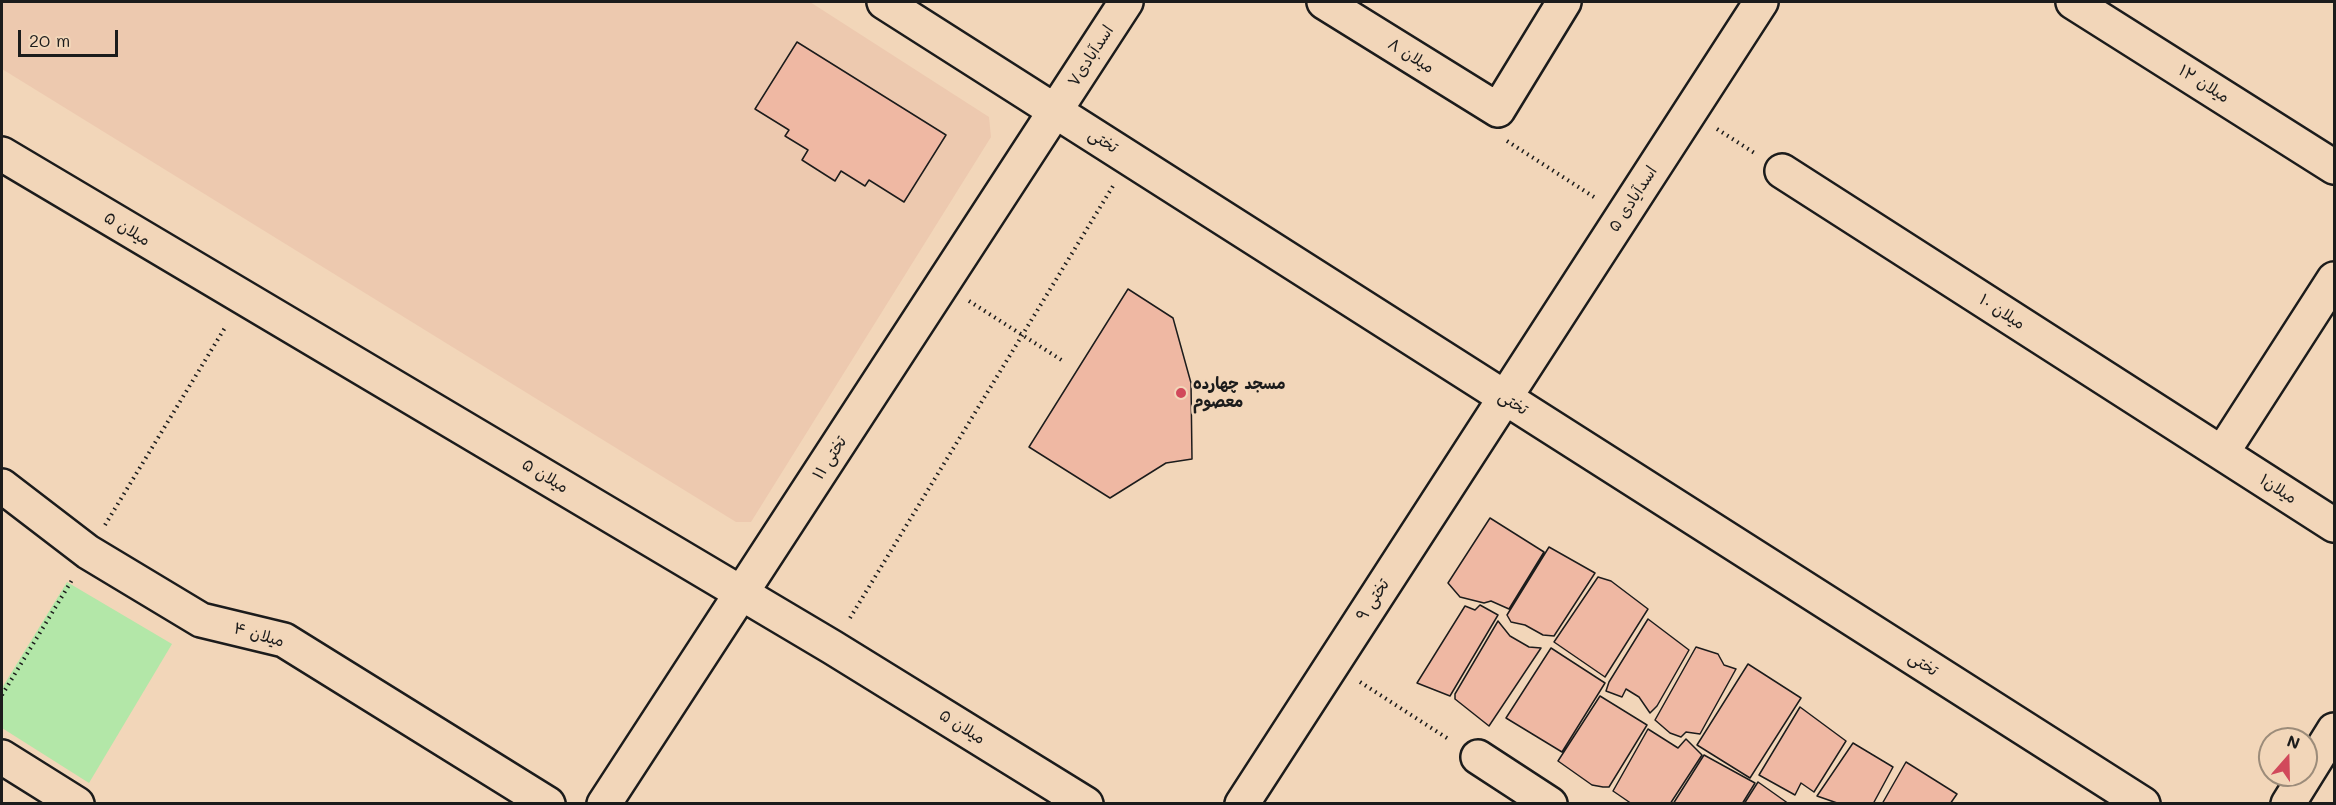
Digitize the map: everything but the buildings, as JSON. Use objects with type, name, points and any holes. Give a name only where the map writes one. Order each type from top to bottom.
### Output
[{"type":"street","name":"تختی","points":[[884,2],[2143,804]]},
{"type":"street","name":"اسدآبادی۷","points":[[1056,111],[1126,2]]},
{"type":"street","name":"میلان ۸","points":[[1324,2],[1498,110]]},
{"type":"street","points":[[1498,110],[1564,2]]},
{"type":"street","name":"اسدآیادی ۵","points":[[1505,397],[1761,2]]},
{"type":"street","name":"میلان ۱۲","points":[[2073,2],[2334,167]]},
{"type":"street","name":"تختی ۱۱","points":[[604,804],[1056,111]]},
{"type":"street","name":"میلان ۵","points":[[2,154],[832,646],[1086,804]]},
{"type":"street","name":"میلان ۱۰","points":[[1782,171],[2222,453]]},
{"type":"street","points":[[2222,453],[2334,279]]},
{"type":"street","name":"تختی ۹","points":[[1242,804],[1505,397]]},
{"type":"street","name":"میلان۱","points":[[2222,453],[2334,525]]},
{"type":"street","name":"میلان ۴","points":[[2,486],[88,552],[201,620],[284,640],[548,804]]},
{"type":"street","points":[[2318,756],[2334,730]]},
{"type":"street","points":[[2,757],[77,804]]},
{"type":"street","points":[[1478,757],[1550,804]]},
{"type":"street","points":[[2288,804],[2299,787]]},
{"type":"path","points":[[1498,110],[1505,140],[1623,215]]},
{"type":"path","points":[[1690,112],[1782,171]]},
{"type":"path","points":[[832,646],[1024,336],[1130,158]]},
{"type":"path","points":[[944,285],[1063,361]]},
{"type":"path","points":[[2,695],[243,297]]},
{"type":"path","points":[[1332,664],[1478,757]]},
{"type":"shaded area","points":[[2,2],[810,2],[989,117],[991,137],[751,522],[736,522],[2,69]]},
{"type":"green space","points":[[67,582],[172,644],[89,783],[2,728],[2,688]]},
{"type":"place","name":"مسجد چهارده معصوم","points":[[1181,393]]}]
